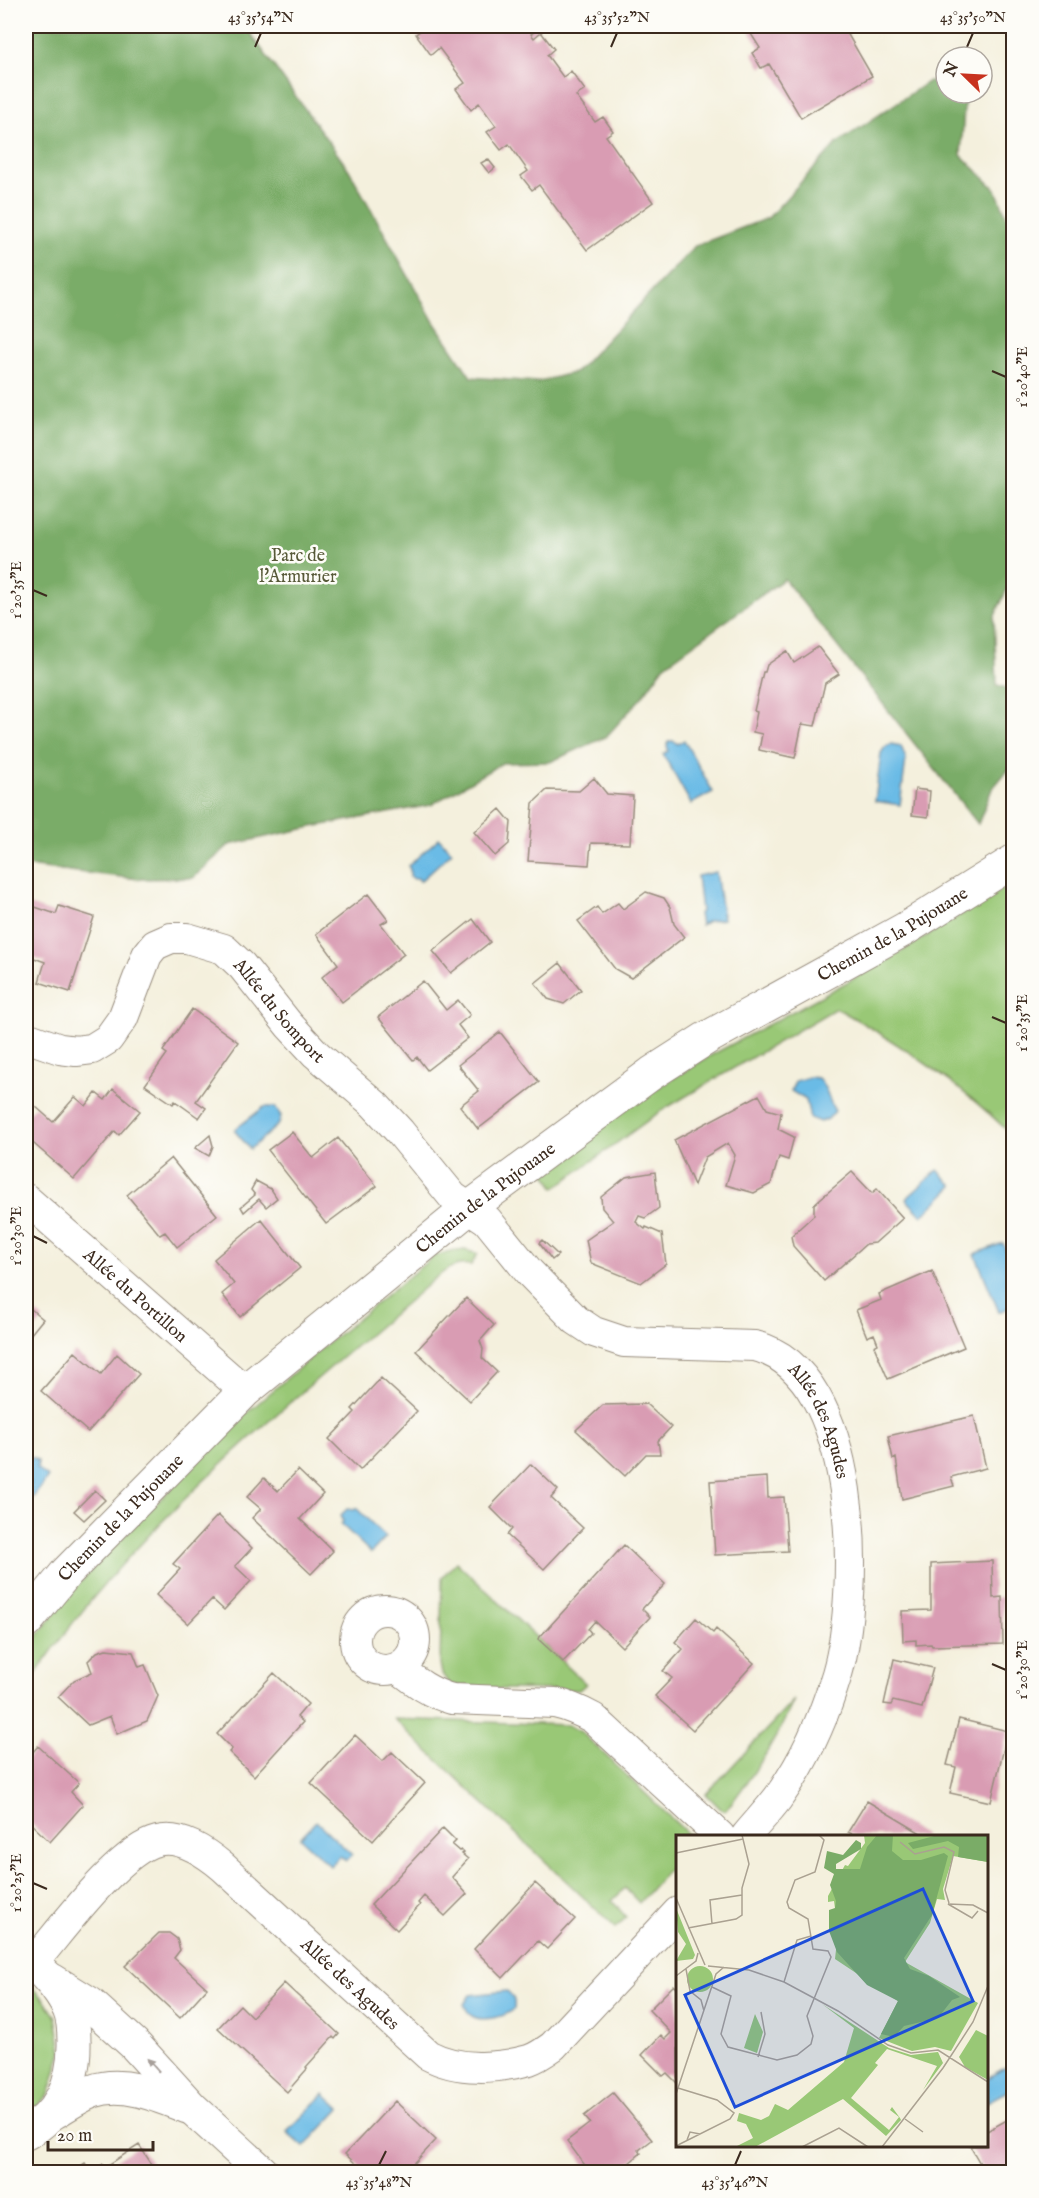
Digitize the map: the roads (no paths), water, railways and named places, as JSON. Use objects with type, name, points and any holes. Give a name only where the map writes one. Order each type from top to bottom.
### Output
[{"type":"street","name":"Chemin de la Pujouane","points":[[26,1622],[67,1572],[245,1391],[469,1208],[642,1080],[705,1039],[905,929],[1014,861]]},
{"type":"street","name":"Allée du Somport","points":[[26,1037],[60,1049],[76,1051],[100,1045],[114,1032],[123,1018],[147,955],[155,945],[171,938],[179,938],[217,946],[237,960],[289,1025],[316,1054],[387,1118],[453,1197],[469,1208]]},
{"type":"street","name":"Allée du Portillon","points":[[26,1199],[245,1391]]},
{"type":"street","name":"Allée des Agudes","points":[[469,1208],[487,1220],[529,1272],[584,1327],[604,1336],[624,1341],[744,1344],[765,1348],[782,1358],[798,1372],[822,1409],[835,1447],[850,1538],[850,1598],[844,1639],[831,1692],[804,1755],[778,1798],[747,1835]]},
{"type":"street","points":[[398,1668],[423,1687],[452,1699],[555,1703],[581,1711],[593,1718],[719,1835]]},
{"type":"street","name":"Allée des Agudes","points":[[37,1967],[95,1891],[134,1852],[157,1841],[184,1843],[203,1852],[223,1867],[428,2055],[440,2061],[464,2067],[495,2065],[529,2060],[553,2046],[676,1914]]},
{"type":"street","points":[[37,1967],[89,2003],[134,2044],[192,2108],[262,2172]]},
{"type":"street","points":[[37,1967],[70,2011],[74,2032],[75,2063],[65,2094],[53,2113]]},
{"type":"street","points":[[26,2133],[39,2126],[53,2113],[94,2090],[123,2087],[148,2092],[192,2108]]},
{"type":"water","points":[[684,740],[713,792],[691,804],[663,754],[668,751],[669,741],[678,744]]},
{"type":"water","points":[[891,744],[901,746],[906,759],[900,805],[875,801],[881,753]]},
{"type":"water","points":[[439,838],[452,852],[420,881],[418,878],[414,879],[410,876],[408,866]]},
{"type":"water","points":[[716,872],[723,919],[708,921],[701,925],[697,876]]},
{"type":"water","points":[[809,1077],[818,1078],[822,1082],[835,1111],[828,1119],[820,1122],[810,1118],[806,1100],[791,1091],[795,1081]]},
{"type":"water","points":[[264,1107],[275,1107],[281,1116],[279,1124],[250,1149],[234,1130]]},
{"type":"water","points":[[938,1170],[953,1186],[922,1216],[906,1199]]},
{"type":"water","points":[[1003,1243],[1013,1271],[1013,1299],[1009,1301],[1011,1307],[999,1312],[975,1254]]},
{"type":"water","points":[[31,1457],[38,1461],[37,1469],[48,1477],[33,1498],[26,1493],[26,1460]]},
{"type":"water","points":[[356,1508],[386,1537],[371,1553],[341,1524],[343,1522],[341,1515],[347,1509]]},
{"type":"water","points":[[316,1821],[352,1855],[346,1861],[340,1856],[330,1866],[300,1838]]},
{"type":"water","points":[[507,1991],[514,1999],[514,2009],[500,2016],[488,2019],[476,2018],[469,2014],[464,2004],[470,1995]]},
{"type":"water","points":[[1008,2066],[1013,2075],[1013,2088],[988,2101],[988,2077]]},
{"type":"water","points":[[324,2094],[340,2109],[304,2147],[287,2132]]},
{"type":"park label","name":"Parc de l'Armurier","points":[[298,565]]}]
